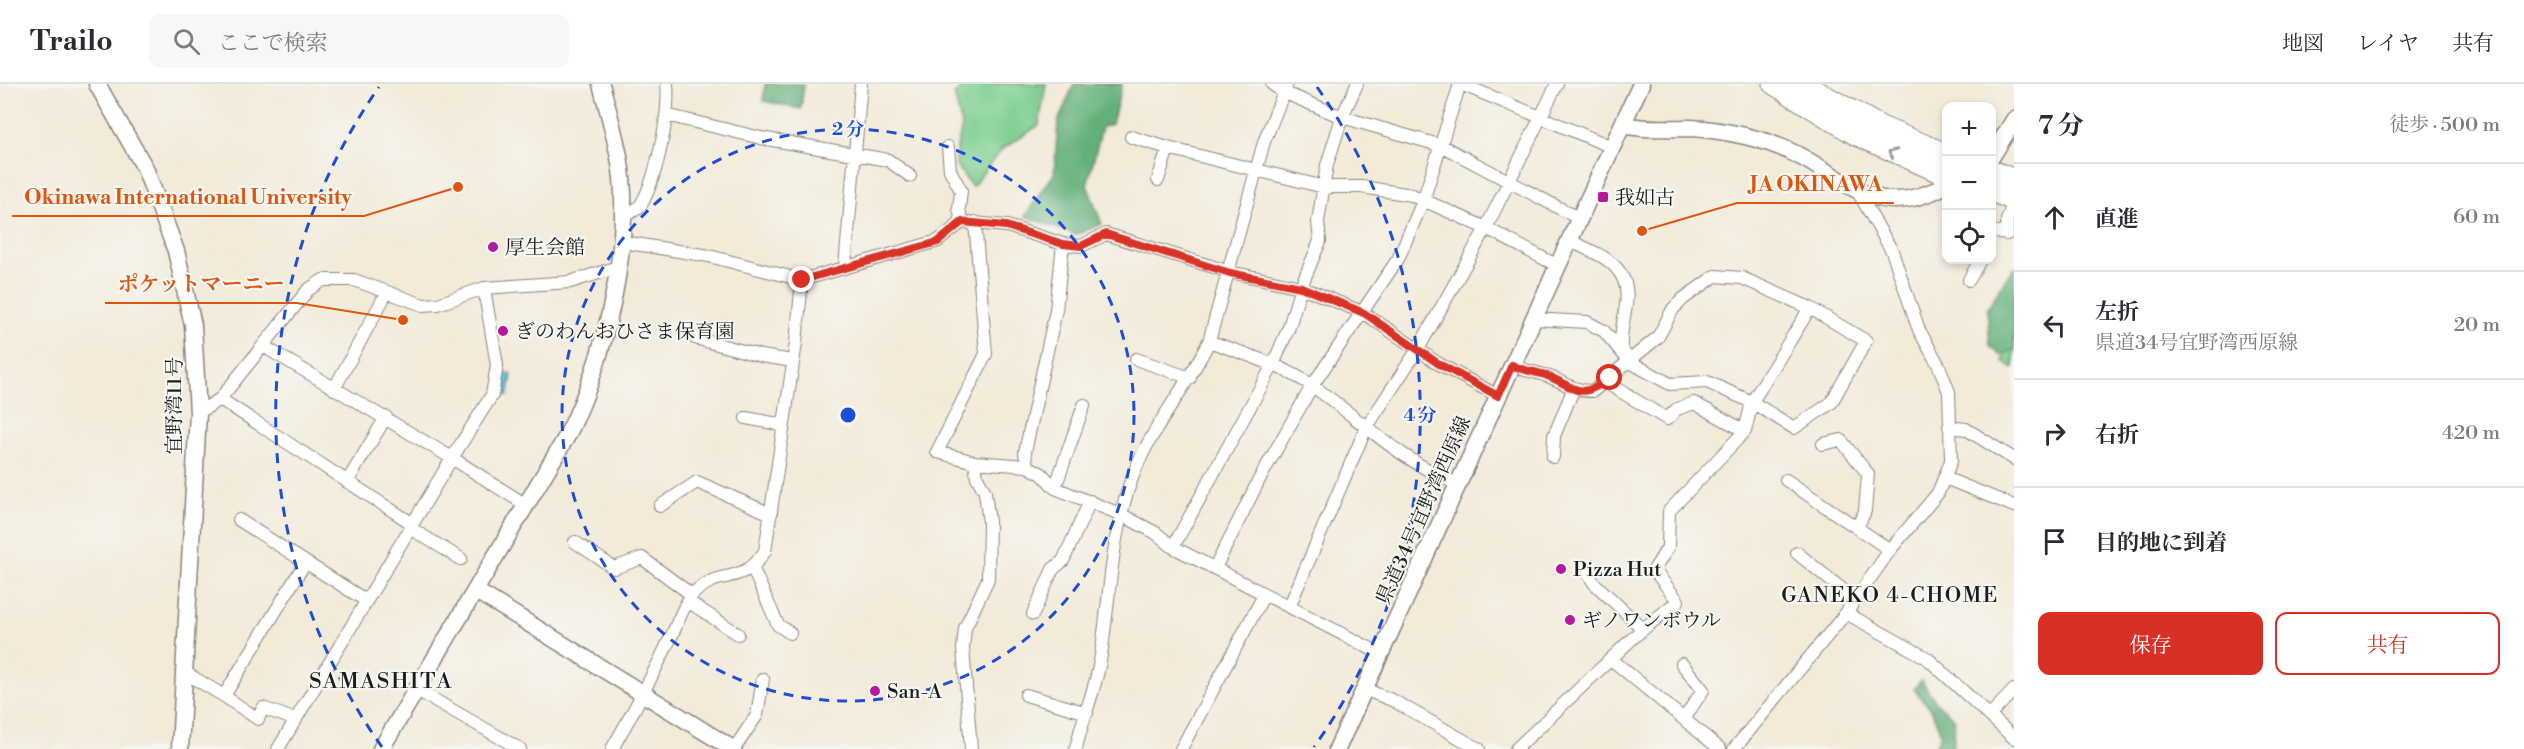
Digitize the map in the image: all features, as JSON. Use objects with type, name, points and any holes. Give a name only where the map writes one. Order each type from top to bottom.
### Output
[{"type":"highway","points":[[1774,84],[1855,134],[1942,173]]},
{"type":"highway","points":[[1803,84],[1881,127],[1942,152]]},
{"type":"highway","points":[[1996,173],[2014,180]]},
{"type":"highway","points":[[1996,193],[2014,200]]},
{"type":"street","name":"宜野湾11号","points":[[97,84],[145,168],[176,251],[193,325],[198,413],[180,749]]},
{"type":"street","points":[[381,749],[476,591],[582,406],[602,340],[623,242],[622,177],[601,84]]},
{"type":"street","points":[[623,217],[641,205],[666,116],[667,84]]},
{"type":"street","points":[[845,267],[861,84]]},
{"type":"street","points":[[1272,84],[1285,88],[1342,117],[1442,146],[1580,219]]},
{"type":"street","points":[[1173,547],[1273,365],[1289,327],[1301,287],[1320,241],[1318,222],[1328,165],[1342,117],[1357,84]]},
{"type":"street","points":[[1215,568],[1259,480],[1312,386],[1364,313],[1398,259],[1423,201],[1460,84],[1612,147]]},
{"type":"street","points":[[1289,607],[1366,428],[1418,350],[1486,228],[1507,181],[1557,84]]},
{"type":"street","name":"県道34号宜野湾西原線","points":[[1337,749],[1641,84]]},
{"type":"street","points":[[1076,749],[1100,661],[1108,582],[1120,514],[1136,467],[1190,378],[1209,341],[1230,273],[1264,142],[1285,88]]},
{"type":"street","points":[[666,116],[761,138],[854,156],[888,160],[910,176]]},
{"type":"street","points":[[1996,149],[2014,120]]},
{"type":"street","points":[[1623,125],[1636,128],[1707,129],[1774,144],[1803,158],[1858,192],[1880,199],[1902,200],[1922,197],[1942,187]]},
{"type":"street","points":[[1131,137],[1324,188],[1385,189],[1412,195],[1486,228],[1558,266]]},
{"type":"street","points":[[948,147],[950,170],[961,191],[959,209],[962,222]]},
{"type":"street","points":[[1158,180],[1168,148]]},
{"type":"street","points":[[1734,749],[1846,613],[1890,550],[1938,493],[1951,461],[1949,392],[1919,330],[1892,251],[1858,192]]},
{"type":"street","points":[[1996,232],[2007,234],[2007,220],[2014,200]]},
{"type":"street","points":[[623,242],[709,256],[802,280],[938,242],[962,222],[1006,226],[1063,244],[1081,246],[1106,234],[1230,273],[1301,287],[1364,313],[1418,350],[1498,396]]},
{"type":"street","points":[[975,222],[986,354],[937,452],[975,462],[1027,466],[1042,474],[1055,488],[1120,514],[1156,533],[1173,547],[1381,654]]},
{"type":"street","points":[[1570,241],[1611,261],[1621,272],[1628,294],[1620,337],[1628,359]]},
{"type":"street","points":[[1027,466],[1025,452],[1056,310],[1063,244]]},
{"type":"street","points":[[1969,280],[1978,264]]},
{"type":"street","points":[[198,413],[220,399],[308,290],[323,280],[354,280],[423,305],[438,304],[484,288],[570,282],[618,267]]},
{"type":"street","points":[[1512,365],[1525,372],[1544,375],[1573,390],[1593,391],[1628,359],[1658,337],[1673,309],[1716,276],[1742,278],[1810,308],[1866,341],[1831,403],[1794,428],[1752,402],[1707,382],[1670,384],[1628,359],[1604,331],[1587,322],[1533,319]]},
{"type":"street","points":[[612,749],[643,694],[690,598],[713,579],[746,573],[765,551],[793,361],[802,280]]},
{"type":"street","points":[[278,749],[365,600],[492,395],[498,364],[484,288]]},
{"type":"street","points":[[334,389],[387,292]]},
{"type":"street","points":[[1516,749],[1643,629],[1678,601],[1654,570],[1668,547],[1669,511],[1745,431],[1752,402],[1810,308]]},
{"type":"street","points":[[695,338],[760,356],[793,361]]},
{"type":"street","points":[[1209,341],[1273,365],[1312,386],[1408,459],[1458,484]]},
{"type":"street","points":[[263,346],[386,417],[526,505]]},
{"type":"street","points":[[1136,359],[1190,378]]},
{"type":"street","points":[[1605,382],[1667,419],[1677,409],[1694,403],[1745,431]]},
{"type":"street","points":[[1553,457],[1554,436],[1573,390]]},
{"type":"street","points":[[220,399],[461,559]]},
{"type":"street","points":[[1055,488],[1084,405]]},
{"type":"street","points":[[347,482],[386,417]]},
{"type":"street","points":[[746,418],[783,424]]},
{"type":"street","points":[[1949,427],[1966,429],[2014,459]]},
{"type":"street","points":[[1823,444],[1841,440],[1868,474],[1865,511],[1857,528]]},
{"type":"street","points":[[971,749],[963,648],[965,628],[988,579],[990,522],[985,492],[977,477],[975,462]]},
{"type":"street","points":[[1945,478],[2014,506]]},
{"type":"street","points":[[1786,480],[1890,550]]},
{"type":"street","points":[[660,506],[696,482],[771,514]]},
{"type":"street","points":[[1033,614],[1053,569],[1063,561],[1090,501]]},
{"type":"street","points":[[239,520],[365,600]]},
{"type":"street","points":[[575,542],[614,568],[642,558],[738,634]]},
{"type":"street","points":[[1797,553],[1854,599]]},
{"type":"street","points":[[224,696],[305,563]]},
{"type":"street","points":[[752,567],[778,625],[790,633]]},
{"type":"street","points":[[1588,573],[1594,583],[1643,629]]},
{"type":"street","points":[[476,591],[734,749],[757,715],[763,679]]},
{"type":"street","points":[[1181,749],[1264,595]]},
{"type":"street","points":[[1846,613],[1927,658],[2014,738]]},
{"type":"street","points":[[1611,659],[1720,749]]},
{"type":"street","points":[[1682,664],[1703,690],[1684,719]]},
{"type":"street","points":[[184,672],[258,719],[263,708],[296,720]]},
{"type":"street","points":[[1364,689],[1394,701],[1479,749]]},
{"type":"street","points":[[417,690],[516,748]]},
{"type":"street","points":[[1990,715],[2014,690]]},
{"type":"street","points":[[1026,695],[1087,713]]},
{"type":"green space","points":[[765,84],[804,84],[801,109],[763,101]]},
{"type":"green space","points":[[967,84],[1046,84],[1039,125],[1001,150],[972,187],[956,165],[956,150],[962,127],[954,94]]},
{"type":"green space","points":[[1074,84],[1122,84],[1112,124],[1102,127],[1087,185],[1102,224],[1075,235],[1025,216],[1054,174],[1058,122]]},
{"type":"green space","points":[[2014,266],[2014,350],[2000,355],[1990,346],[1987,309]]},
{"type":"green space","points":[[2014,289],[2014,369],[2003,362],[2007,296]]},
{"type":"green space","points":[[1921,680],[1936,702],[1955,719],[1953,749],[1934,749],[1941,734],[1932,711],[1914,689]]},
{"type":"water","points":[[512,374],[508,395],[501,394],[504,375]]},
{"type":"place","name":"Okinawa International University","points":[[458,187]]},
{"type":"place","name":"我如古","points":[[1603,197]]},
{"type":"place","name":"JA OKINAWA","points":[[1642,231]]},
{"type":"place","name":"厚生会館","points":[[493,247]]},
{"type":"place","name":"ポケットマーニー","points":[[403,320]]},
{"type":"place","name":"ぎのわんおひさま保育園","points":[[503,331]]},
{"type":"place","name":"Pizza Hut","points":[[1561,569]]},
{"type":"place","name":"ギノワンボウル","points":[[1570,620]]},
{"type":"place","name":"San-A","points":[[875,691]]},
{"type":"district","name":"GANEKO 4-CHOME","points":[[1890,595]]},
{"type":"district","name":"SAMASHITA","points":[[381,680]]},
{"type":"route","points":[[802,280],[938,242],[962,222],[1006,226],[1063,244],[1081,246],[1106,234],[1230,273],[1301,287],[1364,313],[1439,364],[1498,396],[1512,365],[1525,372],[1544,375],[1578,391],[1593,391],[1610,378]]}]
